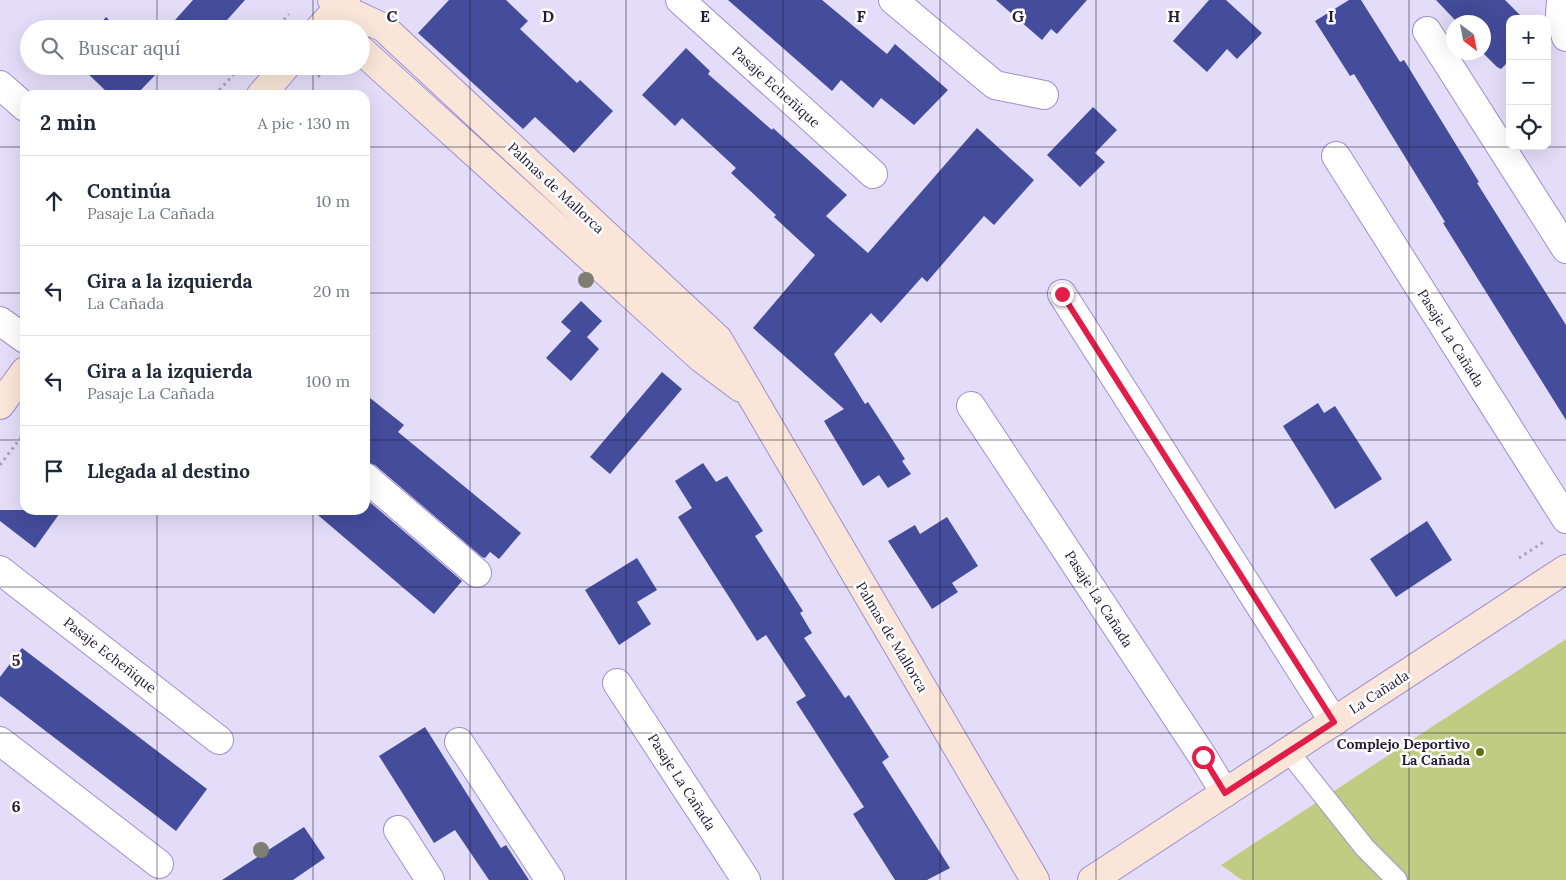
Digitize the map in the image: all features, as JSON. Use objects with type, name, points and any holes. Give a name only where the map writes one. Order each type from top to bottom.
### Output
[{"type":"street","name":"Pasaje Echeñique","points":[[680,0],[872,174]]},
{"type":"street","points":[[893,0],[995,86],[1044,95]]},
{"type":"street","points":[[1560,0],[1560,14],[1566,37]]},
{"type":"street","points":[[329,20],[342,9]]},
{"type":"street","name":"Palmas de Mallorca","points":[[342,9],[366,20]]},
{"type":"street","name":"Palmas de Mallorca","points":[[370,22],[384,28],[718,338],[748,393],[1035,880]]},
{"type":"street","points":[[1427,31],[1566,249]]},
{"type":"street","name":"Palmas de Mallorca","points":[[370,58],[701,358],[748,393]]},
{"type":"street","points":[[265,90],[278,75]]},
{"type":"street","points":[[0,85],[20,103]]},
{"type":"street","name":"Pasaje La Cañada","points":[[1336,156],[1566,519]]},
{"type":"street","points":[[1062,294],[1334,722]]},
{"type":"street","points":[[0,321],[20,335]]},
{"type":"street","points":[[0,405],[20,378]]},
{"type":"street","name":"Pasaje La Cañada","points":[[971,406],[1198,749],[1225,793]]},
{"type":"street","points":[[370,481],[477,573]]},
{"type":"street","name":"La Cañada","points":[[1092,880],[1566,569]]},
{"type":"street","name":"Pasaje Echeñique","points":[[0,570],[219,740]]},
{"type":"street","name":"Pasaje La Cañada","points":[[617,683],[746,880]]},
{"type":"street","points":[[0,741],[159,864]]},
{"type":"street","points":[[459,742],[550,880]]},
{"type":"street","points":[[398,830],[430,880]]},
{"type":"lane","points":[[1288,751],[1365,848],[1397,880]]},
{"type":"path","points":[[220,90],[234,75]]},
{"type":"path","points":[[0,465],[20,439]]},
{"type":"green space","name":"Complejo Deportivo La Cañada","points":[[1566,639],[1566,880],[1242,880],[1221,865]]},
{"type":"building","points":[[193,0],[245,0],[227,20],[175,20]]},
{"type":"building","points":[[449,0],[506,0],[528,21],[520,29],[577,83],[580,80],[613,111],[574,153],[535,117],[523,129],[418,33]]},
{"type":"building","points":[[728,0],[822,0],[887,54],[895,44],[948,90],[914,125],[881,98],[873,108],[841,80],[832,91]]},
{"type":"building","points":[[996,0],[1087,0],[1057,34],[1051,29],[1042,40]]},
{"type":"building","points":[[1209,0],[1226,0],[1262,33],[1237,59],[1227,49],[1207,72],[1173,41]]},
{"type":"building","points":[[1349,0],[1361,0],[1400,62],[1404,60],[1479,182],[1477,183],[1566,325],[1566,420],[1443,223],[1445,222],[1354,74],[1350,76],[1315,21]]},
{"type":"building","points":[[1436,0],[1505,0],[1520,15],[1506,15],[1506,64],[1501,69],[1490,60],[1491,15],[1450,15]]},
{"type":"building","points":[[686,48],[710,71],[708,74],[772,130],[773,128],[847,195],[826,216],[868,253],[977,128],[1034,180],[994,225],[984,216],[927,282],[922,277],[881,323],[871,313],[834,354],[865,404],[868,402],[905,459],[902,461],[911,474],[888,488],[879,475],[863,486],[824,421],[844,409],[753,328],[815,255],[731,173],[736,168],[682,118],[675,126],[642,95]]},
{"type":"building","points":[[89,75],[155,75],[141,90],[105,90]]},
{"type":"building","points":[[1093,107],[1117,130],[1095,153],[1105,162],[1080,187],[1047,155]]},
{"type":"building","points":[[581,301],[602,321],[587,337],[599,349],[571,381],[546,358],[571,331],[561,322]]},
{"type":"building","points":[[662,372],[682,389],[610,474],[590,457]]},
{"type":"building","points":[[370,398],[404,425],[398,432],[521,533],[499,559],[490,552],[485,558],[482,557],[375,465],[370,464]]},
{"type":"building","points":[[1318,403],[1324,413],[1335,406],[1382,479],[1335,509],[1283,426]]},
{"type":"building","points":[[703,463],[716,482],[727,476],[763,531],[755,536],[803,611],[800,613],[812,633],[804,638],[845,698],[849,695],[889,757],[882,762],[950,868],[927,880],[895,880],[853,814],[864,807],[796,702],[806,696],[766,635],[757,641],[678,517],[692,508],[675,481]]},
{"type":"building","points":[[370,502],[462,581],[434,614],[318,515],[370,515]]},
{"type":"building","points":[[0,510],[20,510],[20,515],[58,515],[35,548],[0,521]]},
{"type":"building","points":[[947,517],[978,566],[952,583],[958,592],[932,609],[888,541],[915,525],[920,534]]},
{"type":"building","points":[[1427,521],[1452,560],[1396,597],[1370,559]]},
{"type":"building","points":[[637,558],[657,590],[637,602],[651,624],[619,645],[585,590]]},
{"type":"building","points":[[22,648],[207,789],[176,831],[0,696],[0,677]]},
{"type":"building","points":[[425,727],[501,848],[506,845],[529,880],[489,880],[455,830],[434,843],[379,756]]},
{"type":"building","points":[[304,827],[325,858],[293,880],[222,880]]},
{"type":"place","name":"Complejo Deportivo La Cañada","points":[[1480,752]]},
{"type":"route","points":[[1062,294],[1334,722],[1225,793],[1203,757]]}]
